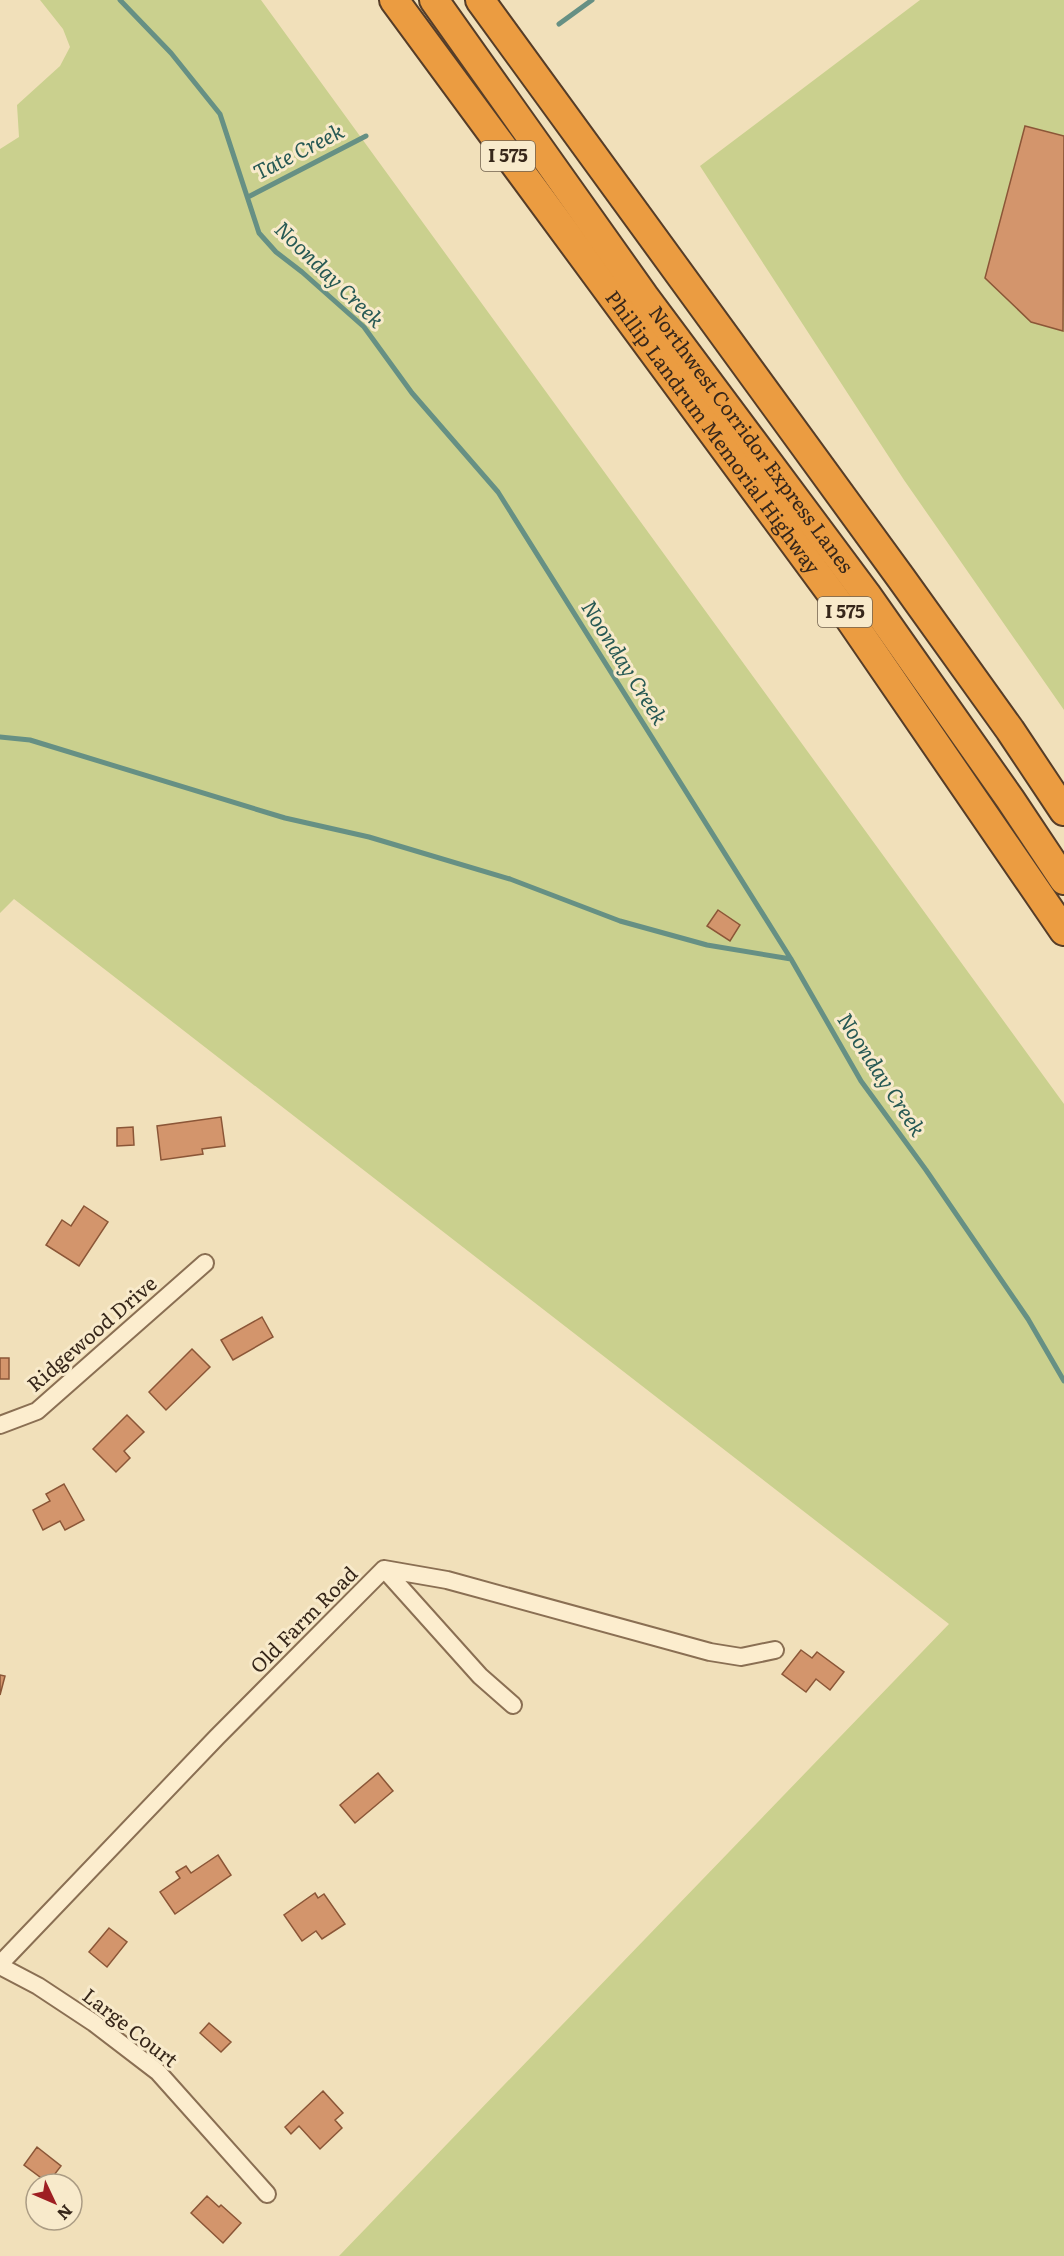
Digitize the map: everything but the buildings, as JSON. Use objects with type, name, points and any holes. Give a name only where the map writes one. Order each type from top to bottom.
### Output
[{"type":"highway","name":"Phillip Landrum Memorial Highway","points":[[394,0],[845,612],[1064,931]]},
{"type":"highway","name":"Northwest Corridor Express Lanes","points":[[434,0],[644,296],[866,594],[1064,880]]},
{"type":"highway","points":[[480,0],[902,578],[1010,730],[1064,811]]},
{"type":"street","name":"Ridgewood Drive","points":[[0,1425],[38,1411],[205,1263]]},
{"type":"street","name":"Old Farm Road","points":[[0,1965],[217,1737],[384,1569],[447,1580],[710,1652],[741,1657],[776,1650]]},
{"type":"street","points":[[384,1569],[480,1676],[513,1705]]},
{"type":"street","name":"Large Court","points":[[0,1965],[38,1986],[94,2023],[158,2072],[267,2194]]},
{"type":"green space","points":[[40,0],[261,0],[1064,1104],[1064,2256],[339,2256],[949,1624],[14,899],[0,913],[0,149],[19,137],[17,105],[60,66],[70,47],[63,29]]},
{"type":"green space","points":[[920,0],[1064,0],[1064,710],[904,480],[700,166]]},
{"type":"waterway","name":"Noonday Creek","points":[[120,0],[171,53],[220,114],[259,233],[276,252],[364,327],[412,393],[498,492],[791,959],[861,1081],[926,1170],[1028,1319],[1064,1381]]},
{"type":"waterway","name":"Tate Creek","points":[[559,24],[592,0]]},
{"type":"waterway","name":"Tate Creek","points":[[248,197],[366,136]]},
{"type":"waterway","points":[[0,737],[30,740],[285,818],[369,837],[510,879],[620,921],[707,945],[791,959]]}]
